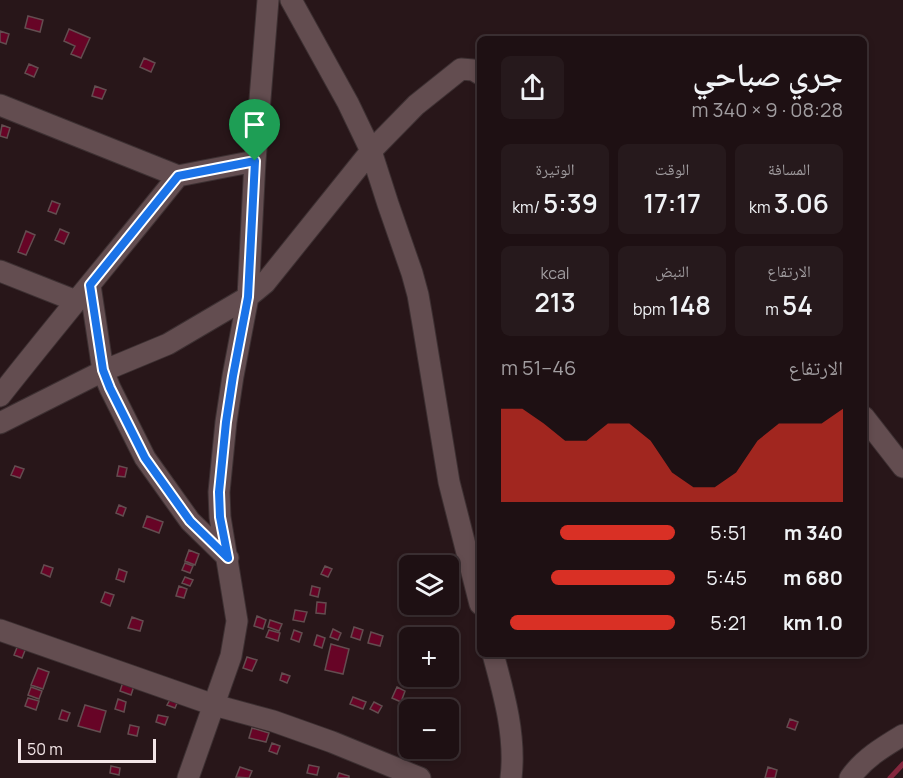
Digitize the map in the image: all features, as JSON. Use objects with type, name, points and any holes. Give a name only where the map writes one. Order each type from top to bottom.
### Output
[{"type":"street","points":[[188,778],[231,656],[237,621],[220,517],[219,492],[231,388],[248,297],[255,161],[268,0]]},
{"type":"street","points":[[291,0],[348,103],[371,152],[412,273],[418,295],[449,482],[477,592]]},
{"type":"street","points":[[0,423],[103,370],[168,344],[248,297],[265,283],[371,152],[416,105],[462,69],[477,72]]},
{"type":"street","points":[[0,105],[178,176],[255,161]]},
{"type":"street","points":[[0,396],[178,176]]},
{"type":"street","points":[[0,271],[83,293]]},
{"type":"street","points":[[83,293],[103,370],[145,458],[190,521],[228,558]]},
{"type":"street","points":[[867,421],[903,467]]},
{"type":"street","points":[[0,630],[214,705],[273,721],[420,778]]},
{"type":"street","points":[[494,657],[507,707],[513,760],[511,778]]},
{"type":"street","points":[[850,778],[855,770],[875,753],[903,735]]},
{"type":"building","points":[[28,16],[43,20],[40,32],[25,28]]},
{"type":"building","points":[[69,29],[90,38],[81,58],[71,54],[75,46],[64,41]]},
{"type":"building","points":[[0,31],[9,34],[6,44],[0,42]]},
{"type":"building","points":[[144,58],[155,63],[151,72],[140,67]]},
{"type":"building","points":[[29,64],[38,68],[34,77],[25,73]]},
{"type":"building","points":[[95,86],[106,90],[102,99],[92,96]]},
{"type":"building","points":[[2,125],[10,128],[7,138],[0,136]]},
{"type":"building","points":[[52,201],[60,204],[56,214],[48,211]]},
{"type":"building","points":[[60,229],[69,233],[64,244],[55,240]]},
{"type":"building","points":[[26,231],[35,235],[26,255],[18,252]]},
{"type":"building","points":[[15,466],[24,469],[20,478],[11,475]]},
{"type":"building","points":[[119,466],[127,468],[125,477],[117,476]]},
{"type":"building","points":[[119,505],[126,508],[123,516],[116,513]]},
{"type":"building","points":[[147,516],[163,522],[159,533],[143,527]]},
{"type":"building","points":[[189,550],[199,554],[195,565],[185,561]]},
{"type":"building","points":[[185,563],[193,566],[190,573],[182,570]]},
{"type":"building","points":[[44,565],[53,568],[50,577],[41,573]]},
{"type":"building","points":[[325,566],[332,569],[328,577],[321,574]]},
{"type":"building","points":[[119,569],[127,572],[124,582],[116,579]]},
{"type":"building","points":[[185,577],[193,580],[190,586],[182,583]]},
{"type":"building","points":[[179,586],[187,589],[184,598],[176,596]]},
{"type":"building","points":[[312,586],[320,588],[318,597],[310,595]]},
{"type":"building","points":[[105,592],[114,595],[110,606],[101,602]]},
{"type":"building","points":[[317,602],[326,603],[325,614],[316,613]]},
{"type":"building","points":[[295,610],[307,612],[304,622],[293,620]]},
{"type":"building","points":[[257,616],[266,620],[263,629],[254,626]]},
{"type":"building","points":[[132,617],[143,621],[140,631],[128,628]]},
{"type":"building","points":[[270,620],[282,624],[279,631],[268,627]]},
{"type":"building","points":[[354,627],[363,630],[360,640],[351,637]]},
{"type":"building","points":[[333,629],[341,633],[338,640],[330,637]]},
{"type":"building","points":[[269,630],[280,633],[278,641],[266,637]]},
{"type":"building","points":[[294,630],[302,633],[299,642],[291,639]]},
{"type":"building","points":[[371,632],[383,636],[380,646],[368,643]]},
{"type":"building","points":[[317,635],[325,638],[322,648],[314,645]]},
{"type":"building","points":[[331,644],[349,649],[343,674],[325,670]]},
{"type":"building","points":[[18,645],[26,648],[22,658],[14,655]]},
{"type":"building","points":[[247,657],[257,660],[252,671],[243,668]]},
{"type":"building","points":[[38,668],[49,672],[43,689],[31,685]]},
{"type":"building","points":[[282,673],[290,676],[287,683],[280,680]]},
{"type":"building","points":[[123,682],[134,686],[131,695],[120,691]]},
{"type":"building","points":[[31,687],[42,691],[39,699],[28,695]]},
{"type":"building","points":[[397,687],[405,691],[399,701],[392,698]]},
{"type":"building","points":[[353,697],[366,702],[363,709],[350,704]]},
{"type":"building","points":[[28,698],[39,701],[36,710],[25,706]]},
{"type":"building","points":[[171,698],[178,701],[175,708],[167,705]]},
{"type":"building","points":[[118,699],[126,702],[124,712],[115,709]]},
{"type":"building","points":[[374,702],[382,706],[378,713],[370,709]]},
{"type":"building","points":[[85,705],[106,711],[100,732],[78,726]]},
{"type":"building","points":[[62,710],[70,713],[67,721],[59,719]]},
{"type":"building","points":[[158,715],[168,717],[165,725],[156,722]]},
{"type":"building","points":[[790,719],[798,722],[795,730],[787,727]]},
{"type":"building","points":[[130,725],[139,727],[137,736],[128,734]]},
{"type":"building","points":[[252,728],[269,733],[266,742],[249,738]]},
{"type":"building","points":[[272,743],[280,746],[277,754],[269,751]]},
{"type":"building","points":[[309,765],[319,767],[317,775],[307,773]]},
{"type":"building","points":[[111,766],[120,768],[119,775],[110,773]]},
{"type":"building","points":[[240,767],[252,771],[249,778],[236,777]]},
{"type":"building","points":[[768,767],[777,770],[775,778],[765,778]]},
{"type":"building","points":[[339,773],[349,776],[349,778],[337,778]]},
{"type":"waterway","points":[[890,778],[903,764]]},
{"type":"route","points":[[255,161],[248,297],[226,422],[219,492],[220,517],[228,558],[190,521],[145,458],[103,370],[90,285],[178,176],[255,161]]}]
